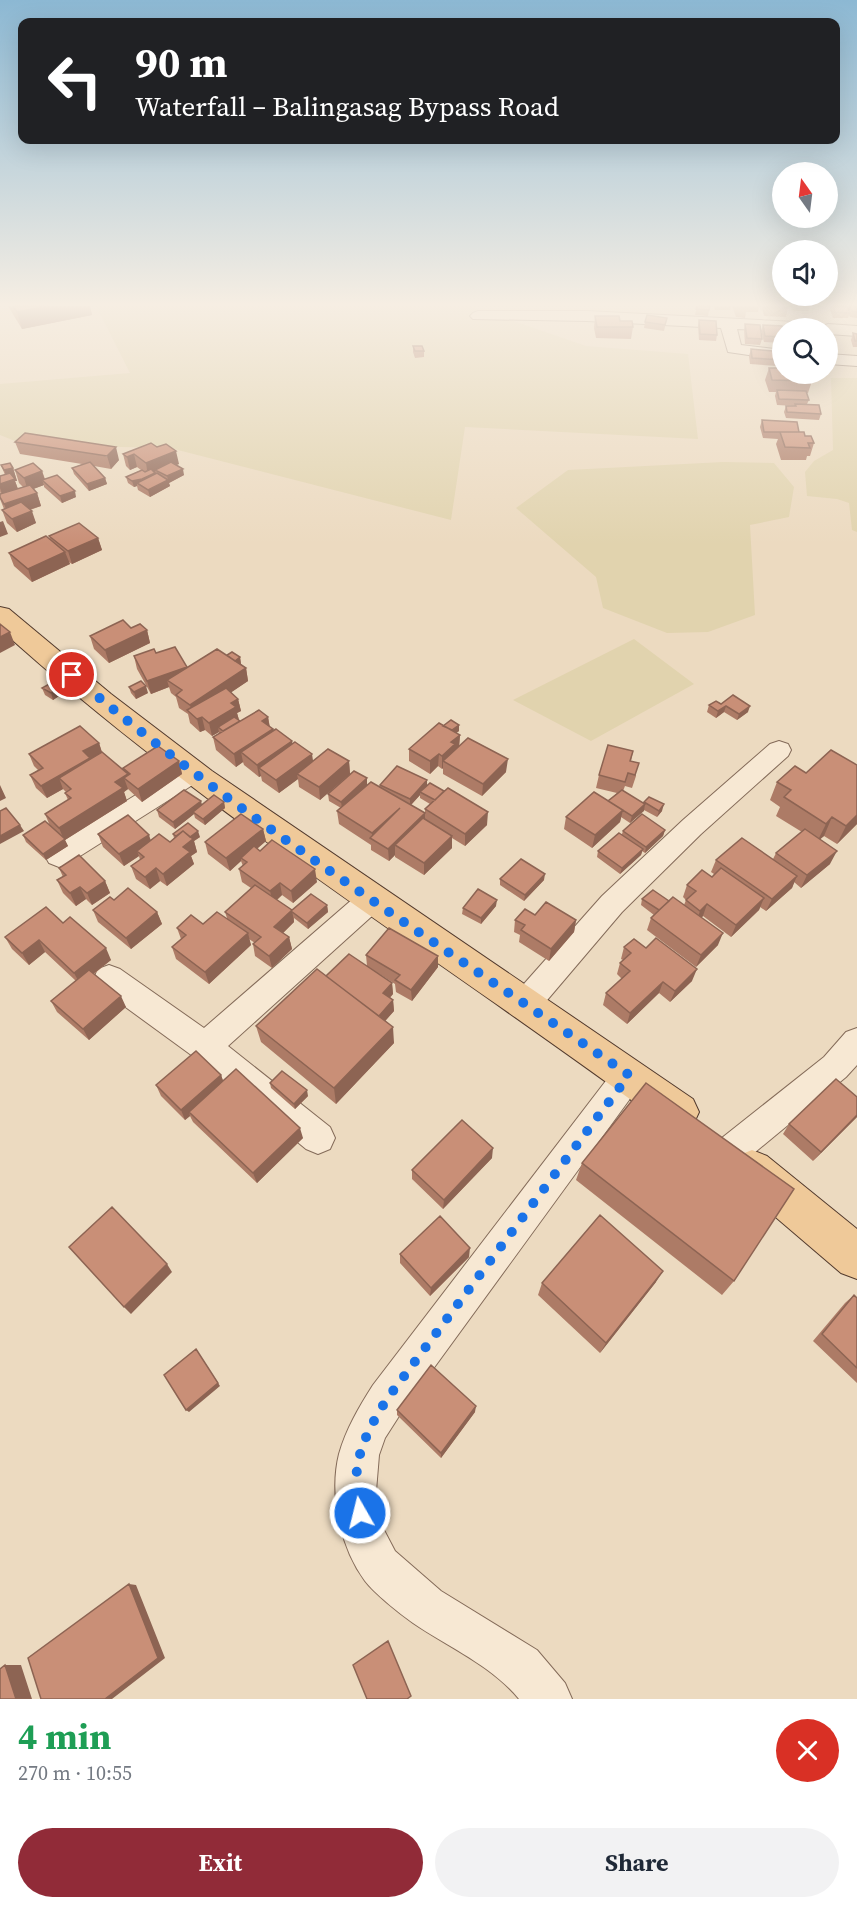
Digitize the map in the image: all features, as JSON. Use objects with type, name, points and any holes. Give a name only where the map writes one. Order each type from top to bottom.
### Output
[{"type":"main road","points":[[0,615],[133,727],[193,772],[372,899],[629,1075],[730,1152],[857,1257]]},
{"type":"street","points":[[526,1003],[612,904],[692,827],[779,750]]},
{"type":"street","points":[[59,856],[193,772]]},
{"type":"street","points":[[204,1047],[372,899]]},
{"type":"street","points":[[109,978],[204,1047],[318,1138]]},
{"type":"street","points":[[730,1152],[835,1066],[857,1042]]},
{"type":"street","points":[[549,1699],[521,1666],[426,1606],[380,1566],[364,1536],[354,1491],[359,1455],[387,1399],[629,1075]]},
{"type":"shaded area","points":[[0,385],[692,385],[698,439],[465,427],[451,520],[170,448],[25,445],[0,435]]},
{"type":"shaded area","points":[[831,385],[857,385],[857,532],[852,530],[849,503],[837,499],[807,496],[805,472],[814,461],[833,450]]},
{"type":"shaded area","points":[[723,462],[774,463],[794,487],[789,517],[750,525],[755,615],[708,632],[667,633],[603,608],[596,577],[516,508],[568,470]]},
{"type":"shaded area","points":[[634,639],[694,684],[591,741],[513,700]]},
{"type":"building","points":[[777,390],[806,391],[809,400],[779,399]]},
{"type":"building","points":[[795,404],[819,405],[821,414],[787,412],[786,406],[796,406]]},
{"type":"building","points":[[762,420],[797,422],[799,432],[764,432]]},
{"type":"building","points":[[780,432],[804,432],[805,436],[811,436],[814,443],[808,443],[810,448],[785,447]]},
{"type":"building","points":[[25,433],[116,447],[107,456],[15,442]]},
{"type":"building","points":[[151,443],[157,447],[166,444],[176,451],[146,463],[134,454],[127,457],[123,454]]},
{"type":"building","points":[[90,462],[105,478],[87,484],[72,468]]},
{"type":"building","points":[[171,462],[183,469],[167,476],[155,470]]},
{"type":"building","points":[[10,463],[13,468],[4,470],[1,465]]},
{"type":"building","points":[[33,463],[42,471],[24,478],[15,470]]},
{"type":"building","points":[[151,469],[155,473],[142,479],[132,481],[126,477],[142,470],[145,472]]},
{"type":"building","points":[[10,473],[15,479],[0,484],[0,476]]},
{"type":"building","points":[[157,473],[168,480],[148,490],[137,483]]},
{"type":"building","points":[[57,475],[75,491],[60,496],[42,480]]},
{"type":"building","points":[[30,485],[37,493],[4,504],[0,497],[0,494]]},
{"type":"building","points":[[21,502],[32,511],[12,519],[2,510]]},
{"type":"building","points":[[79,523],[98,538],[68,551],[49,536]]},
{"type":"building","points":[[46,536],[65,552],[28,569],[9,553]]},
{"type":"building","points":[[123,620],[131,628],[140,624],[147,630],[105,650],[90,636]]},
{"type":"building","points":[[0,624],[10,632],[0,637]]},
{"type":"building","points":[[175,647],[187,667],[147,681],[134,656],[154,649],[156,653]]},
{"type":"building","points":[[217,649],[246,668],[190,705],[176,695],[182,690],[167,680]]},
{"type":"building","points":[[232,652],[240,657],[235,661],[227,655]]},
{"type":"building","points":[[141,681],[146,686],[134,692],[129,687]]},
{"type":"building","points":[[51,683],[60,688],[51,693],[42,688]]},
{"type":"building","points":[[226,688],[238,699],[231,703],[236,707],[209,723],[202,717],[197,719],[187,710]]},
{"type":"building","points":[[733,695],[750,706],[739,714],[726,706],[718,711],[709,705],[716,701],[721,704]]},
{"type":"building","points":[[259,710],[268,717],[262,721],[273,729],[234,754],[213,737]]},
{"type":"building","points":[[234,717],[240,721],[223,731],[218,727]]},
{"type":"building","points":[[451,720],[459,725],[452,730],[443,726]]},
{"type":"building","points":[[439,723],[460,735],[451,742],[455,744],[442,756],[439,754],[430,761],[409,749]]},
{"type":"building","points":[[80,726],[99,743],[83,751],[90,758],[41,786],[30,775],[43,768],[29,754]]},
{"type":"building","points":[[276,729],[292,741],[257,765],[241,752]]},
{"type":"building","points":[[468,738],[508,759],[483,784],[443,761]]},
{"type":"building","points":[[295,742],[312,754],[276,780],[259,768]]},
{"type":"building","points":[[608,745],[633,751],[630,761],[639,763],[635,775],[628,773],[625,782],[599,775]]},
{"type":"building","points":[[158,746],[179,761],[138,789],[124,778],[130,774],[123,768]]},
{"type":"building","points":[[328,749],[349,761],[319,787],[297,774]]},
{"type":"building","points":[[831,750],[857,765],[857,815],[846,826],[832,817],[826,824],[784,797],[791,790],[777,782],[795,766],[806,773]]},
{"type":"building","points":[[102,752],[128,774],[115,782],[123,788],[59,828],[45,814],[71,798],[65,793],[71,789],[59,778]]},
{"type":"building","points":[[397,766],[427,780],[410,799],[380,785]]},
{"type":"building","points":[[354,771],[367,778],[341,802],[328,794]]},
{"type":"building","points":[[371,782],[425,813],[388,849],[370,838],[400,808],[372,833],[337,811]]},
{"type":"building","points":[[430,783],[444,791],[435,800],[420,792]]},
{"type":"building","points":[[448,788],[488,812],[465,834],[425,809]]},
{"type":"building","points":[[184,790],[201,801],[173,822],[157,810]]},
{"type":"building","points":[[622,790],[645,804],[632,816],[608,801]]},
{"type":"building","points":[[594,792],[623,810],[595,835],[566,817]]},
{"type":"building","points":[[214,795],[224,802],[203,819],[193,812]]},
{"type":"building","points":[[649,797],[664,804],[659,811],[644,802]]},
{"type":"building","points":[[6,808],[20,825],[0,836],[0,811]]},
{"type":"building","points":[[241,814],[263,829],[226,858],[205,842]]},
{"type":"building","points":[[642,814],[665,830],[646,847],[623,831]]},
{"type":"building","points":[[128,815],[149,835],[119,854],[98,834]]},
{"type":"building","points":[[423,818],[452,836],[424,863],[395,845]]},
{"type":"building","points":[[45,821],[65,839],[43,854],[23,835]]},
{"type":"building","points":[[188,823],[198,831],[190,837],[183,831],[176,836],[173,834]]},
{"type":"building","points":[[805,829],[837,851],[807,875],[776,853]]},
{"type":"building","points":[[183,831],[193,839],[183,847],[190,852],[163,874],[156,868],[145,877],[131,866],[144,857],[137,851],[159,834],[170,842]]},
{"type":"building","points":[[619,833],[643,849],[622,868],[598,851]]},
{"type":"building","points":[[742,838],[797,876],[772,899],[716,860]]},
{"type":"building","points":[[272,840],[315,869],[291,891],[280,883],[270,891],[239,869],[247,862],[241,858],[254,846],[260,851]]},
{"type":"building","points":[[79,855],[105,881],[87,893],[80,887],[70,893],[57,880],[66,875],[59,868]]},
{"type":"building","points":[[521,859],[545,874],[525,895],[500,879]]},
{"type":"building","points":[[721,868],[764,898],[736,925],[707,904],[700,911],[686,900],[696,891],[687,885],[702,870],[712,877]]},
{"type":"building","points":[[255,885],[292,910],[274,927],[289,937],[269,956],[253,944],[261,937],[225,912]]},
{"type":"building","points":[[128,888],[157,912],[126,938],[93,910],[110,897],[114,900]]},
{"type":"building","points":[[478,889],[497,900],[481,918],[463,908]]},
{"type":"building","points":[[653,890],[669,901],[659,910],[642,899]]},
{"type":"building","points":[[311,894],[327,905],[307,923],[291,911]]},
{"type":"building","points":[[673,897],[723,933],[701,955],[651,918]]},
{"type":"building","points":[[546,902],[576,920],[551,949],[521,930],[525,925],[515,920],[525,909],[535,915]]},
{"type":"building","points":[[46,907],[63,923],[70,917],[106,948],[74,973],[39,940],[22,953],[5,937]]},
{"type":"building","points":[[217,912],[248,933],[205,972],[172,947],[186,935],[177,928],[191,915],[203,924]]},
{"type":"building","points":[[389,928],[438,956],[411,990],[395,980],[400,975],[366,955]]},
{"type":"building","points":[[656,938],[697,969],[675,991],[663,982],[630,1013],[606,993],[630,971],[620,963],[631,953],[624,947],[634,939],[646,948]]},
{"type":"building","points":[[349,954],[392,983],[383,993],[393,1000],[379,1016],[326,976]]},
{"type":"building","points":[[317,969],[393,1027],[334,1088],[256,1026]]},
{"type":"building","points":[[89,970],[121,996],[83,1029],[51,1001]]},
{"type":"building","points":[[196,1051],[221,1075],[181,1110],[156,1085]]},
{"type":"building","points":[[236,1069],[300,1128],[253,1173],[189,1112]]},
{"type":"building","points":[[282,1071],[307,1090],[294,1104],[270,1083]]},
{"type":"building","points":[[836,1079],[857,1097],[857,1115],[821,1152],[789,1124]]},
{"type":"building","points":[[646,1083],[794,1189],[734,1281],[582,1163]]},
{"type":"building","points":[[462,1120],[493,1148],[444,1200],[412,1170]]},
{"type":"building","points":[[112,1207],[167,1264],[124,1307],[69,1247]]},
{"type":"building","points":[[600,1215],[663,1271],[606,1343],[542,1283]]},
{"type":"building","points":[[440,1216],[470,1248],[431,1288],[400,1254]]},
{"type":"building","points":[[854,1295],[857,1298],[857,1368],[822,1334]]},
{"type":"building","points":[[196,1349],[218,1383],[186,1410],[164,1375]]},
{"type":"building","points":[[431,1365],[476,1406],[441,1453],[397,1410]]},
{"type":"building","points":[[129,1584],[158,1658],[105,1699],[41,1699],[28,1658]]},
{"type":"building","points":[[388,1641],[411,1696],[407,1699],[367,1699],[353,1665]]},
{"type":"building","points":[[5,1665],[16,1699],[0,1699],[0,1669]]},
{"type":"route","points":[[72,675],[133,727],[283,837],[629,1075],[387,1399],[369,1427],[359,1455],[354,1491],[360,1513]]}]
